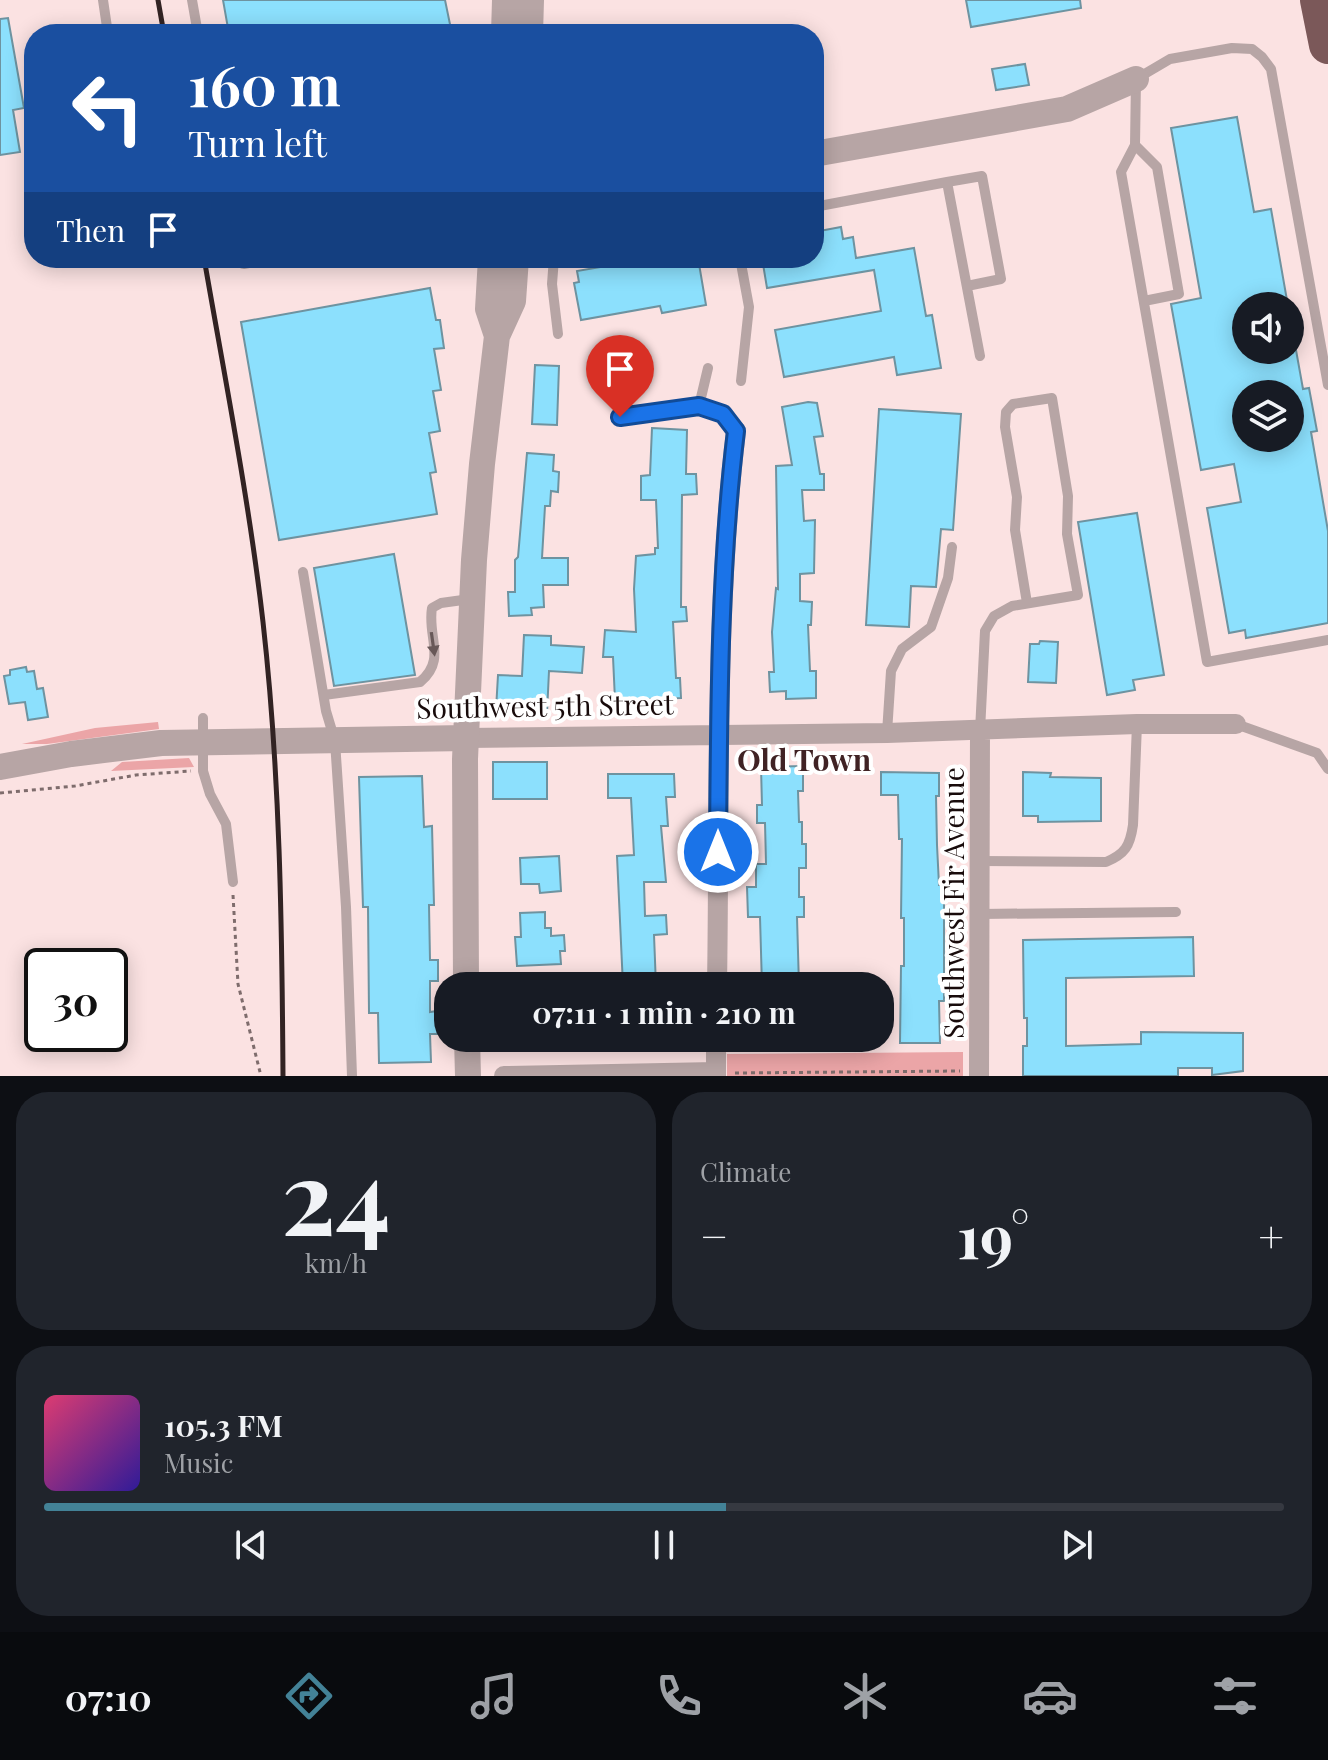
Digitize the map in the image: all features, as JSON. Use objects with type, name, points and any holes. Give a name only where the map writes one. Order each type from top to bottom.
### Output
[{"type":"highway","points":[[1319,0],[1328,45]]},
{"type":"street","points":[[504,24],[505,0]]},
{"type":"street","points":[[530,24],[531,0]]},
{"type":"street","points":[[824,152],[1067,109],[1136,79]]},
{"type":"street","points":[[490,268],[488,309],[497,336]]},
{"type":"street","points":[[466,972],[466,738],[472,599],[482,464],[497,336],[513,301],[515,268]]},
{"type":"street","points":[[717,972],[719,734],[728,497],[736,431]]},
{"type":"street","name":"Southwest 5th Street","points":[[0,767],[135,746],[203,730],[335,741],[887,733],[1137,724],[1236,724]]},
{"type":"street","name":"Southwest Fir Avenue","points":[[979,1073],[980,731]]},
{"type":"street","points":[[467,1052],[468,1076]]},
{"type":"street","points":[[504,1076],[716,1074],[716,1052]]},
{"type":"lane","points":[[103,0],[107,24]]},
{"type":"lane","points":[[192,0],[196,24]]},
{"type":"lane","points":[[1328,385],[1271,69],[1252,49],[1232,48],[1170,59],[1136,79],[1135,145],[1121,172],[1207,662],[1328,640]]},
{"type":"lane","points":[[1135,145],[1157,167],[1179,294],[1144,301]]},
{"type":"lane","points":[[824,205],[982,176],[1001,279],[967,286]]},
{"type":"lane","points":[[947,182],[980,356]]},
{"type":"lane","points":[[553,268],[558,334]]},
{"type":"lane","points":[[741,381],[749,307],[742,268]]},
{"type":"lane","points":[[699,406],[708,368]]},
{"type":"lane","points":[[980,731],[985,631],[994,616],[1012,606],[1078,595],[1067,534],[1068,496],[1052,398],[1013,404],[1006,412],[1005,427],[1017,497],[1015,530],[1027,603]]},
{"type":"lane","points":[[620,417],[699,406],[723,414],[736,431]]},
{"type":"lane","points":[[887,733],[891,671],[902,649],[931,627],[948,578],[952,547]]},
{"type":"lane","points":[[303,572],[335,741],[346,907],[352,1076]]},
{"type":"lane","points":[[324,695],[420,682],[431,673],[435,659],[430,622],[432,608],[441,603],[472,599]]},
{"type":"lane","points":[[981,861],[1106,862],[1123,855],[1131,841],[1133,825],[1137,724]]},
{"type":"lane","points":[[1236,724],[1317,753],[1328,769]]},
{"type":"lane","points":[[203,730],[203,771],[210,794],[226,824],[233,882]]},
{"type":"lane","points":[[981,914],[1176,912]]},
{"type":"path","points":[[0,793],[75,786],[136,775],[203,771]]},
{"type":"path","points":[[233,882],[238,984],[261,1076]]},
{"type":"path","points":[[716,1074],[979,1073]]},
{"type":"shaded area","points":[[158,722],[159,729],[47,744],[22,744],[95,728]]},
{"type":"shaded area","points":[[189,758],[194,767],[111,771],[122,762]]},
{"type":"shaded area","points":[[963,1052],[963,1076],[727,1076],[727,1054]]},
{"type":"building","points":[[223,0],[445,0],[450,24],[227,24]]},
{"type":"building","points":[[966,0],[1080,0],[1081,8],[971,27]]},
{"type":"building","points":[[8,18],[24,108],[13,110],[20,152],[0,155],[0,19]]},
{"type":"building","points":[[1025,64],[1029,85],[996,90],[992,69]]},
{"type":"building","points":[[1237,117],[1254,212],[1271,209],[1286,292],[1232,292],[1232,364],[1299,364],[1301,380],[1232,380],[1232,452],[1304,452],[1304,389],[1309,388],[1317,431],[1311,432],[1328,531],[1328,623],[1246,638],[1245,630],[1229,633],[1207,508],[1241,502],[1234,464],[1201,470],[1171,304],[1201,298],[1171,128]]},
{"type":"building","points":[[841,227],[843,239],[853,237],[856,258],[914,248],[926,316],[932,315],[941,368],[897,375],[894,357],[784,377],[775,330],[881,311],[874,270],[767,288],[764,268],[824,268],[824,230]]},
{"type":"building","points":[[595,268],[700,268],[706,305],[662,313],[660,306],[581,320],[574,283],[579,282],[577,271]]},
{"type":"building","points":[[430,288],[436,320],[440,320],[444,348],[434,349],[441,390],[433,391],[440,431],[429,433],[436,472],[430,473],[437,514],[279,540],[241,322]]},
{"type":"building","points":[[535,365],[559,366],[557,425],[532,424]]},
{"type":"building","points":[[817,403],[823,436],[814,437],[820,474],[824,474],[824,490],[802,490],[804,521],[815,520],[814,573],[800,574],[800,601],[812,602],[811,625],[808,625],[810,671],[816,671],[816,698],[786,699],[786,691],[770,692],[769,672],[774,672],[772,632],[778,589],[776,466],[792,465],[782,407]]},
{"type":"building","points":[[879,409],[961,414],[953,530],[941,529],[936,587],[911,586],[909,627],[866,625]]},
{"type":"building","points":[[652,428],[687,430],[686,474],[696,474],[697,494],[682,495],[681,607],[686,607],[687,621],[673,622],[676,678],[680,678],[681,698],[615,700],[613,657],[603,657],[605,630],[636,632],[636,556],[655,554],[655,548],[658,548],[656,500],[641,500],[641,476],[650,475]]},
{"type":"building","points":[[527,453],[554,455],[553,471],[559,472],[558,492],[551,491],[550,506],[545,506],[542,558],[568,558],[568,585],[543,585],[544,607],[531,608],[532,615],[509,616],[508,592],[515,592],[515,560],[518,557]]},
{"type":"building","points":[[1137,513],[1164,675],[1133,680],[1135,690],[1107,695],[1078,522]]},
{"type":"building","points":[[394,554],[415,675],[334,686],[314,568]]},
{"type":"building","points":[[524,635],[551,636],[551,645],[584,647],[582,673],[549,671],[547,713],[496,710],[498,675],[522,676]]},
{"type":"building","points":[[1040,641],[1058,642],[1056,683],[1028,682],[1030,644],[1039,644]]},
{"type":"building","points":[[26,667],[27,672],[34,671],[37,689],[43,688],[48,717],[28,720],[25,702],[9,704],[4,676],[10,675],[10,670]]},
{"type":"building","points":[[493,762],[547,762],[547,799],[493,799]]},
{"type":"building","points":[[803,766],[803,791],[798,791],[802,844],[806,844],[806,868],[799,868],[799,897],[804,897],[804,917],[797,917],[799,972],[762,972],[760,917],[748,917],[747,887],[756,887],[756,864],[766,864],[765,823],[757,823],[757,805],[762,805],[761,767]]},
{"type":"building","points":[[881,772],[939,773],[937,845],[939,885],[944,885],[944,1001],[939,1001],[940,1043],[900,1043],[901,966],[904,966],[902,839],[899,839],[898,795],[881,795]]},
{"type":"building","points":[[1023,772],[1051,773],[1050,777],[1101,778],[1101,821],[1038,822],[1038,816],[1023,816]]},
{"type":"building","points":[[608,774],[674,774],[675,797],[666,797],[668,826],[661,826],[666,882],[644,882],[645,916],[666,915],[667,934],[654,935],[655,972],[622,972],[617,856],[634,855],[631,798],[608,798]]},
{"type":"building","points":[[422,776],[424,827],[432,826],[434,905],[429,905],[430,960],[438,960],[438,972],[434,972],[434,981],[430,981],[430,1012],[434,1011],[434,1034],[430,1034],[431,1062],[379,1063],[378,1013],[369,1013],[368,907],[363,907],[359,777]]},
{"type":"building","points":[[559,856],[561,891],[540,893],[539,884],[521,884],[520,858]]},
{"type":"building","points":[[545,912],[545,928],[551,928],[551,936],[564,935],[565,951],[560,951],[561,964],[517,966],[515,937],[521,937],[520,913]]},
{"type":"building","points":[[1193,937],[1194,976],[1066,978],[1066,1046],[1141,1044],[1141,1032],[1243,1033],[1243,1071],[1212,1075],[1212,1068],[1178,1068],[1178,1076],[1023,1076],[1027,1018],[1024,1018],[1023,940]]},
{"type":"railway","points":[[158,0],[162,24]]},
{"type":"railway","points":[[206,268],[251,531],[269,679],[279,849],[283,1076]]},
{"type":"district","name":"Old Town","points":[[804,759]]},
{"type":"route","points":[[620,417],[699,406],[723,414],[736,431],[728,497],[718,852]]}]
